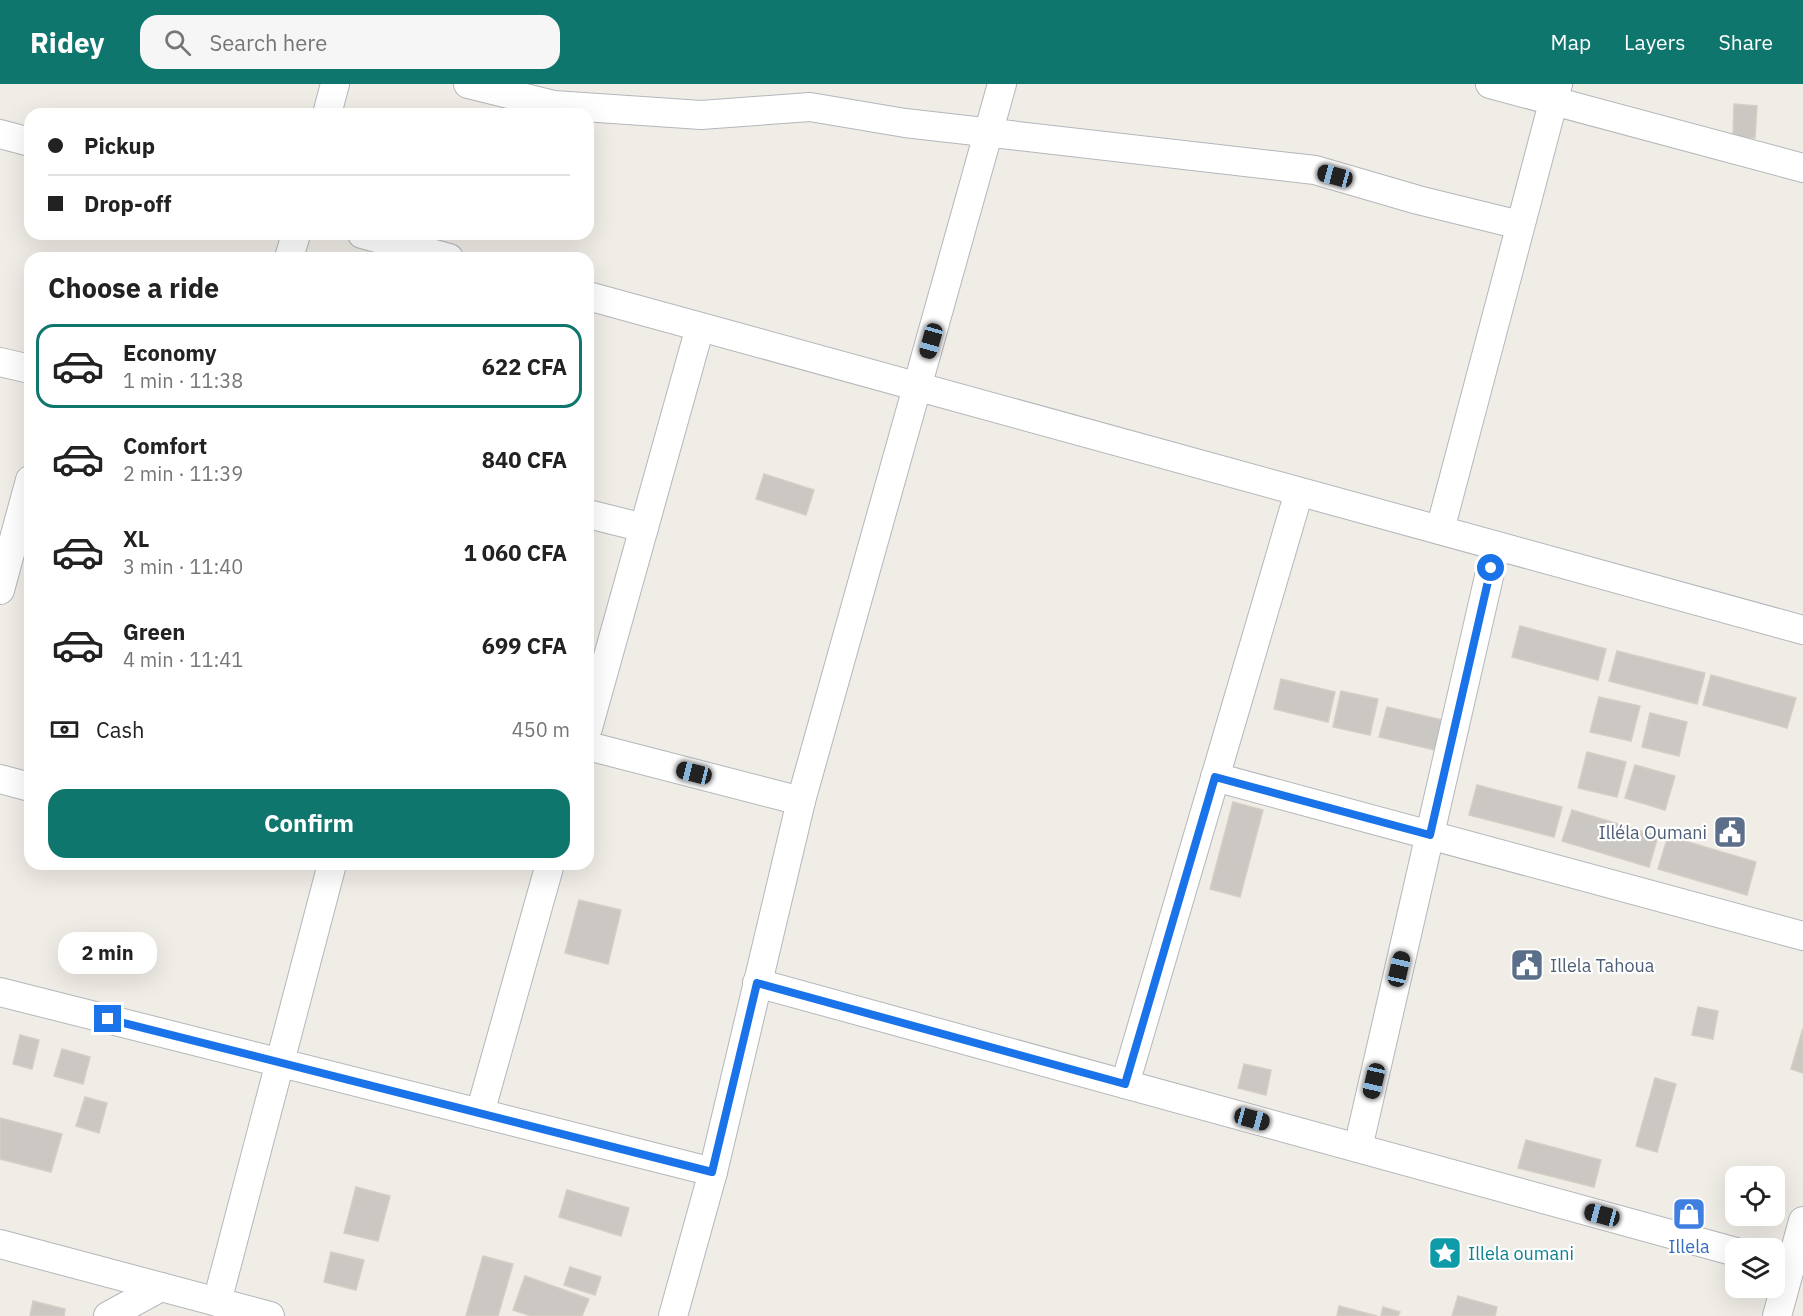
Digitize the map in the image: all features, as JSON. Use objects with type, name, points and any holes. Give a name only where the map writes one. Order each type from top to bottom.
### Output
[{"type":"street","points":[[329,108],[335,84]]},
{"type":"street","points":[[468,84],[554,105],[701,115],[810,107],[988,134],[1315,171],[1418,200],[1520,225]]},
{"type":"street","points":[[673,1316],[712,1172],[801,801],[1002,84]]},
{"type":"street","points":[[1490,84],[1556,92],[1803,168]]},
{"type":"street","points":[[1440,530],[1556,92]]},
{"type":"street","points":[[0,134],[24,140]]},
{"type":"street","points":[[384,240],[427,252]]},
{"type":"street","points":[[594,298],[1803,630]]},
{"type":"street","points":[[594,707],[700,327]]},
{"type":"street","points":[[0,362],[24,368]]},
{"type":"street","points":[[1125,1084],[1299,492]]},
{"type":"street","points":[[0,590],[24,502]]},
{"type":"street","points":[[594,516],[644,528]]},
{"type":"street","points":[[1358,1148],[1496,546]]},
{"type":"street","points":[[594,748],[801,801]]},
{"type":"street","points":[[1215,777],[1803,936]]},
{"type":"street","points":[[0,779],[24,785]]},
{"type":"street","points":[[217,1302],[280,1062],[327,870]]},
{"type":"street","points":[[480,1113],[548,870]]},
{"type":"street","points":[[757,983],[1725,1249]]},
{"type":"street","points":[[0,992],[712,1172]]},
{"type":"street","points":[[1777,1316],[1803,1221]]},
{"type":"street","points":[[0,1244],[270,1316]]},
{"type":"street","points":[[108,1316],[161,1287]]},
{"type":"building","points":[[1734,104],[1757,106],[1755,138],[1733,137]]},
{"type":"building","points":[[764,474],[814,490],[806,515],[756,499]]},
{"type":"building","points":[[1520,626],[1606,649],[1598,680],[1512,657]]},
{"type":"building","points":[[1617,651],[1705,673],[1697,704],[1609,681]]},
{"type":"building","points":[[1711,675],[1796,698],[1787,728],[1703,705]]},
{"type":"building","points":[[1281,679],[1335,692],[1328,722],[1274,709]]},
{"type":"building","points":[[1341,691],[1378,699],[1370,735],[1333,727]]},
{"type":"building","points":[[1599,697],[1640,706],[1631,741],[1590,732]]},
{"type":"building","points":[[1387,707],[1451,722],[1444,752],[1379,737]]},
{"type":"building","points":[[1650,713],[1687,722],[1679,756],[1642,747]]},
{"type":"building","points":[[1587,752],[1626,762],[1617,797],[1578,788]]},
{"type":"building","points":[[1635,765],[1675,776],[1665,810],[1625,798]]},
{"type":"building","points":[[1477,785],[1562,807],[1554,837],[1469,815]]},
{"type":"building","points":[[1233,802],[1263,810],[1240,897],[1210,889]]},
{"type":"building","points":[[1572,810],[1658,836],[1649,867],[1562,841]]},
{"type":"building","points":[[1668,836],[1756,862],[1747,895],[1658,869]]},
{"type":"building","points":[[579,900],[621,910],[608,964],[565,953]]},
{"type":"building","points":[[1698,1007],[1718,1011],[1713,1039],[1692,1035]]},
{"type":"building","points":[[1803,1028],[1803,1073],[1791,1069]]},
{"type":"building","points":[[20,1035],[39,1040],[32,1069],[13,1064]]},
{"type":"building","points":[[62,1049],[90,1057],[83,1084],[54,1076]]},
{"type":"building","points":[[1244,1064],[1271,1070],[1266,1095],[1238,1088]]},
{"type":"building","points":[[1655,1078],[1676,1084],[1657,1152],[1636,1146]]},
{"type":"building","points":[[85,1097],[107,1103],[99,1133],[76,1126]]},
{"type":"building","points":[[0,1118],[62,1134],[51,1172],[0,1159]]},
{"type":"building","points":[[1526,1140],[1601,1160],[1594,1187],[1518,1168]]},
{"type":"building","points":[[356,1187],[390,1196],[378,1241],[344,1233]]},
{"type":"building","points":[[567,1190],[629,1208],[621,1236],[559,1217]]},
{"type":"building","points":[[331,1252],[364,1260],[356,1290],[324,1282]]},
{"type":"building","points":[[483,1256],[513,1264],[498,1316],[466,1316]]},
{"type":"building","points":[[570,1267],[601,1277],[595,1295],[564,1285]]},
{"type":"building","points":[[525,1276],[589,1299],[582,1316],[531,1316],[513,1310]]},
{"type":"building","points":[[1458,1296],[1497,1307],[1495,1316],[1452,1316]]},
{"type":"building","points":[[33,1301],[65,1309],[64,1316],[30,1316]]},
{"type":"building","points":[[1339,1306],[1377,1316],[1337,1316]]},
{"type":"building","points":[[1383,1307],[1400,1312],[1398,1316],[1381,1316]]},
{"type":"place","name":"Illéla Oumani","points":[[1730,832]]},
{"type":"place","name":"Illela Tahoua","points":[[1527,965]]},
{"type":"place","name":"Illela","points":[[1689,1214]]},
{"type":"place","name":"Illela oumani","points":[[1445,1253]]},
{"type":"route","points":[[108,1019],[712,1172],[757,983],[1125,1084],[1215,777],[1430,835],[1491,568]]}]
